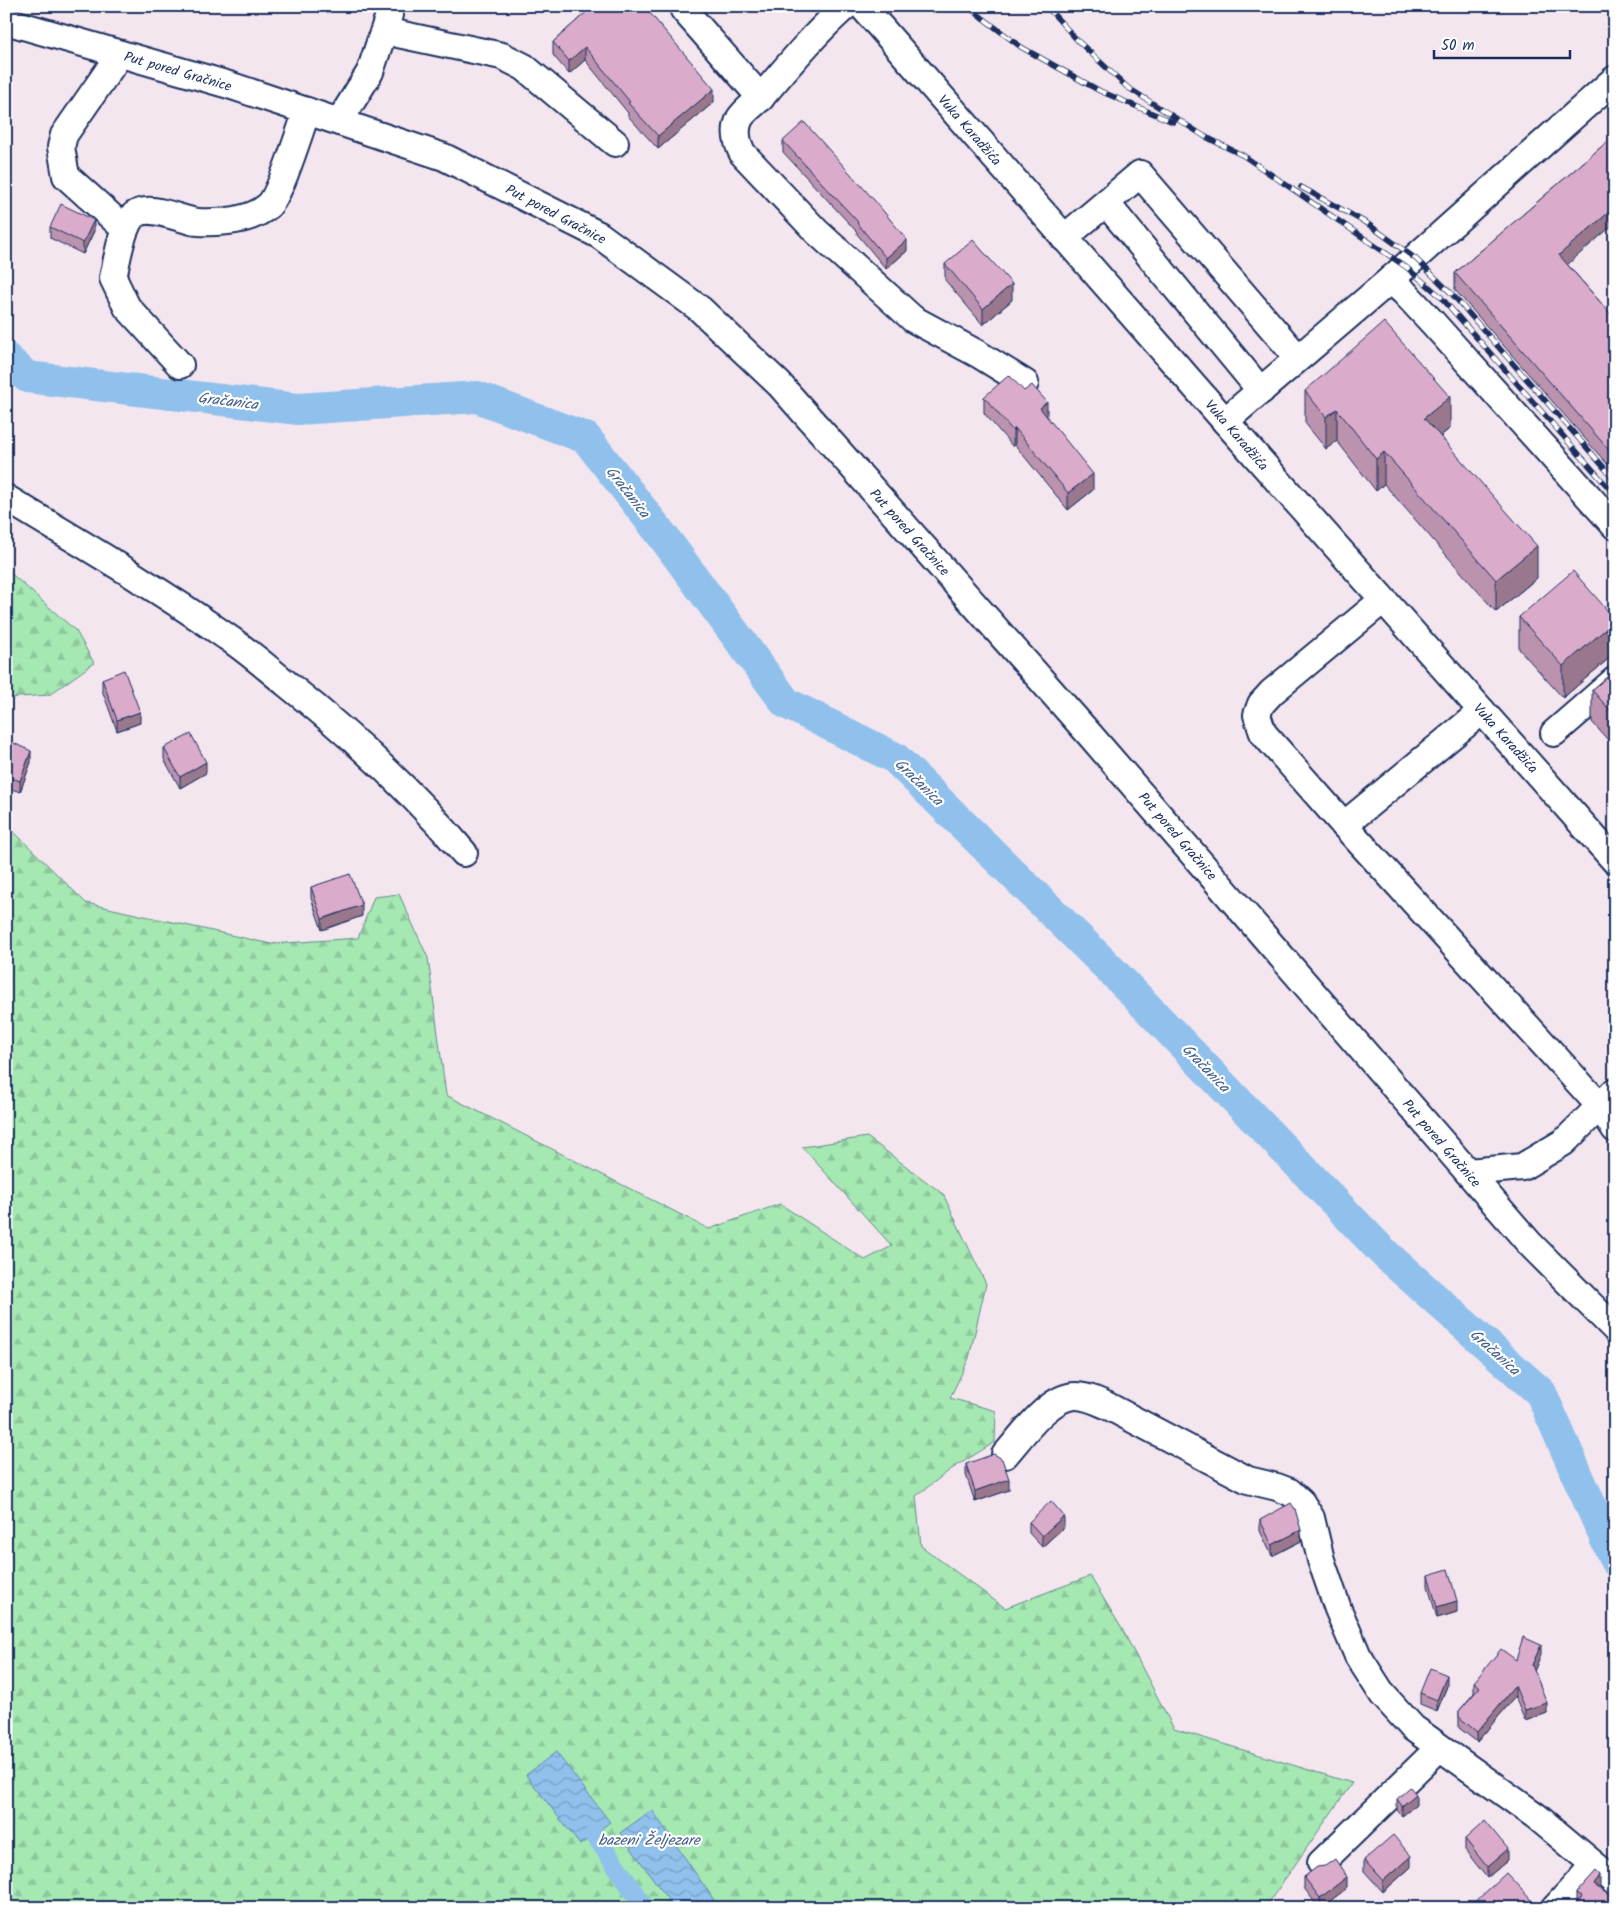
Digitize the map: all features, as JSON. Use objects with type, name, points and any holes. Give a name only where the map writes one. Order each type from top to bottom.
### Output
[{"type":"street","points":[[684,6],[684,10],[761,98]]},
{"type":"street","points":[[846,6],[828,22],[761,98],[740,117],[737,143],[743,154],[817,232],[913,319],[978,354],[1024,383]]},
{"type":"street","name":"Vuka Karadžića","points":[[862,6],[1225,421],[1615,861]]},
{"type":"street","points":[[339,122],[370,72],[386,19],[502,56],[524,67],[615,143]]},
{"type":"street","name":"Put pored Gračnice","points":[[6,21],[229,85],[444,157],[599,235],[700,308],[785,392],[1090,735],[1530,1244],[1615,1329]]},
{"type":"street","points":[[120,54],[64,135],[61,147],[66,176],[125,229]]},
{"type":"street","points":[[1225,421],[1390,280],[1615,79]]},
{"type":"street","points":[[180,364],[128,307],[113,278],[125,229],[133,216],[149,210],[197,222],[236,220],[254,215],[269,206],[279,188],[307,111]]},
{"type":"street","points":[[1064,238],[1140,174],[1298,358]]},
{"type":"street","points":[[1106,203],[1261,391]]},
{"type":"street","points":[[1390,280],[1433,323],[1615,526]]},
{"type":"street","points":[[6,498],[183,606],[229,638],[332,720],[383,766],[432,815],[464,853]]},
{"type":"street","points":[[1383,600],[1272,692],[1261,704],[1256,715],[1263,733],[1344,825],[1607,1098],[1615,1129]]},
{"type":"street","points":[[1554,734],[1615,680]]},
{"type":"street","points":[[1344,825],[1482,712]]},
{"type":"street","points":[[1468,1172],[1522,1167],[1564,1142],[1607,1098]]},
{"type":"street","points":[[1005,1455],[1046,1409],[1060,1400],[1075,1396],[1106,1405],[1248,1480],[1290,1492],[1311,1518],[1324,1568],[1338,1609],[1358,1656],[1383,1695],[1413,1728],[1536,1816],[1615,1882]]},
{"type":"street","points":[[1321,1863],[1439,1748]]},
{"type":"street","points":[[1555,1908],[1594,1865]]},
{"type":"green space","points":[[6,569],[76,631],[94,663],[49,695],[6,698]]},
{"type":"green space","points":[[6,824],[86,903],[271,944],[358,938],[374,897],[399,894],[428,958],[446,1095],[709,1229],[780,1204],[865,1260],[892,1246],[802,1147],[867,1137],[943,1194],[986,1284],[969,1358],[950,1398],[996,1411],[995,1442],[950,1470],[916,1496],[921,1546],[1005,1608],[1090,1576],[1122,1629],[1174,1729],[1352,1783],[1269,1902],[1260,1908],[6,1908]]},
{"type":"water","points":[[556,1752],[610,1822],[580,1845],[526,1775]]},
{"type":"water","name":"bazeni Željezare","points":[[652,1810],[716,1903],[708,1908],[674,1908],[620,1833]]},
{"type":"building","points":[[593,6],[644,6],[714,89],[658,136],[628,103],[630,102],[585,47],[569,61],[553,42]]},
{"type":"building","points":[[804,122],[875,201],[907,240],[886,258],[858,222],[783,141]]},
{"type":"building","points":[[1615,135],[1615,207],[1559,255],[1615,319],[1615,457],[1455,273]]},
{"type":"building","points":[[61,204],[94,220],[83,243],[50,227]]},
{"type":"building","points":[[973,240],[1012,284],[983,309],[945,264]]},
{"type":"building","points":[[1384,322],[1450,397],[1424,418],[1537,546],[1496,580],[1384,452],[1376,459],[1337,409],[1326,417],[1305,391]]},
{"type":"building","points":[[1009,375],[1024,391],[1032,385],[1047,402],[1040,408],[1093,474],[1068,493],[1015,428],[1013,431],[984,397]]},
{"type":"building","points":[[1573,571],[1615,621],[1563,666],[1519,617]]},
{"type":"building","points":[[124,670],[140,712],[117,720],[102,679]]},
{"type":"building","points":[[1615,670],[1615,716],[1592,690]]},
{"type":"building","points":[[191,734],[206,762],[180,777],[164,748]]},
{"type":"building","points":[[7,740],[31,751],[20,781],[6,776]]},
{"type":"building","points":[[350,874],[362,905],[322,919],[311,887]]},
{"type":"building","points":[[994,1454],[1002,1459],[1009,1479],[975,1491],[966,1464]]},
{"type":"building","points":[[1051,1501],[1064,1516],[1042,1536],[1029,1522]]},
{"type":"building","points":[[1291,1503],[1295,1509],[1301,1530],[1272,1545],[1260,1520]]},
{"type":"building","points":[[1448,1569],[1457,1601],[1437,1607],[1428,1575]]},
{"type":"building","points":[[1523,1637],[1541,1645],[1532,1665],[1547,1703],[1525,1710],[1515,1686],[1477,1732],[1459,1717],[1459,1711],[1480,1687],[1474,1682],[1501,1649],[1516,1660]]},
{"type":"building","points":[[1430,1668],[1447,1675],[1437,1700],[1420,1693]]},
{"type":"building","points":[[1410,1787],[1416,1794],[1402,1806],[1397,1799]]},
{"type":"building","points":[[1485,1821],[1508,1849],[1487,1867],[1465,1839]]},
{"type":"building","points":[[1393,1835],[1411,1856],[1383,1881],[1364,1860]]},
{"type":"building","points":[[1335,1859],[1347,1877],[1320,1898],[1304,1877],[1317,1867],[1325,1866]]},
{"type":"building","points":[[1596,1871],[1600,1875],[1594,1885],[1615,1899],[1615,1908],[1573,1908],[1581,1896],[1576,1893]]},
{"type":"building","points":[[1506,1873],[1531,1900],[1524,1908],[1464,1908],[1470,1903],[1472,1905]]},
{"type":"waterway","name":"Gračanica","points":[[6,358],[27,377],[298,409],[477,397],[586,438],[665,539],[786,703],[895,758],[1112,971],[1385,1254],[1541,1393],[1615,1560]]},
{"type":"waterway","points":[[594,1834],[645,1908]]},
{"type":"railway","points":[[967,6],[1021,47],[1100,91],[1173,122]]},
{"type":"railway","points":[[1046,6],[1079,42],[1127,87],[1204,136],[1244,156],[1406,267],[1440,296],[1615,495]]},
{"type":"railway","points":[[1301,187],[1368,224],[1416,259],[1451,293],[1615,480]]}]
